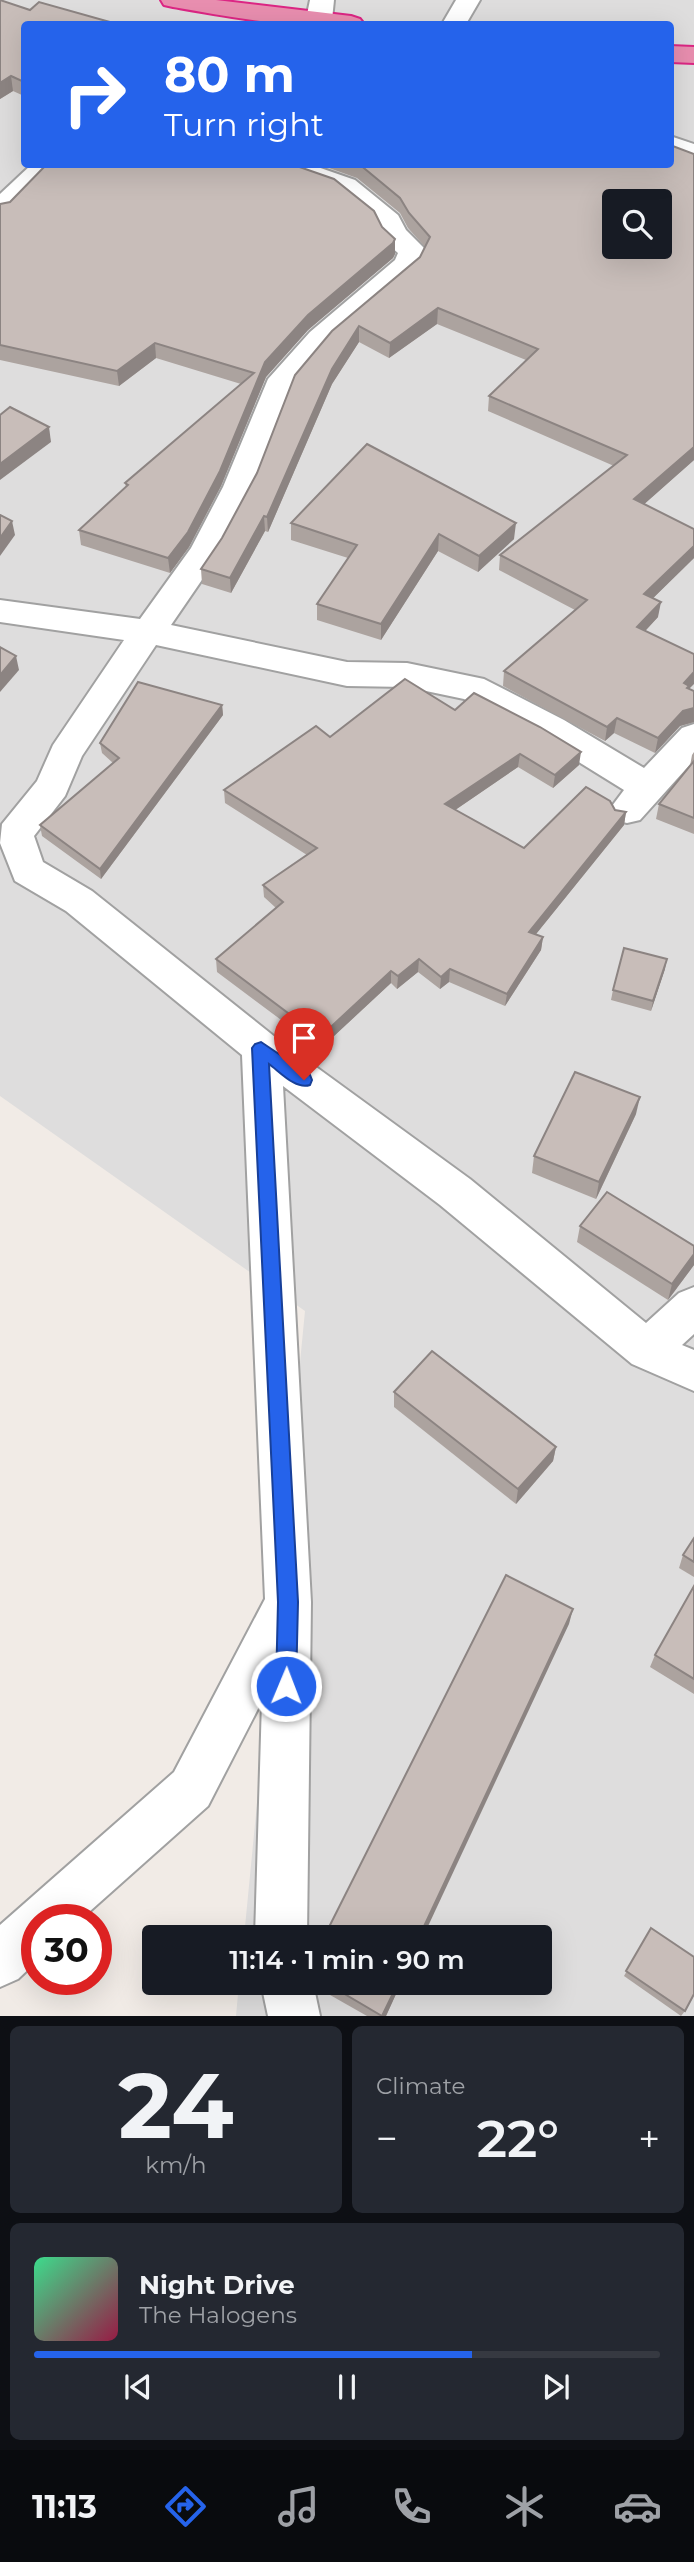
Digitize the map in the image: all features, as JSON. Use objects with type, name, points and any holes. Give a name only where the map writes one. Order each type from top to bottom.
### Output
[{"type":"highway","points":[[173,0],[248,13],[320,15],[341,21]]},
{"type":"highway","points":[[674,54],[694,55]]},
{"type":"street","points":[[456,21],[468,0]]},
{"type":"street","points":[[674,146],[694,153]]},
{"type":"street","points":[[0,209],[44,168]]},
{"type":"street","points":[[293,168],[345,186],[388,221],[393,234],[413,251],[408,264],[320,338],[279,386],[239,487],[205,552],[65,754],[52,787],[15,834],[28,871],[79,901],[261,1048],[455,1192],[647,1350],[694,1371]]},
{"type":"street","points":[[0,611],[148,632],[347,674],[407,675],[472,688],[552,730],[637,799],[694,737]]},
{"type":"street","points":[[261,1048],[288,1602],[281,1925]]},
{"type":"street","points":[[647,1350],[694,1306]]},
{"type":"street","points":[[59,1904],[191,1789],[288,1602]]},
{"type":"street","points":[[0,1961],[21,1940]]},
{"type":"street","points":[[290,1995],[294,2016]]},
{"type":"shaded area","points":[[0,0],[694,0],[694,2016],[236,2016],[238,1995],[552,1995],[552,1925],[245,1925],[305,1311],[0,1096]]},
{"type":"building","points":[[0,0],[30,10],[39,2],[106,21],[21,21],[21,81],[11,76],[0,83]]},
{"type":"building","points":[[674,146],[694,154],[694,447],[634,499],[694,529],[694,546],[644,594],[661,602],[637,627],[694,654],[694,672],[684,683],[694,691],[694,708],[683,711],[658,738],[617,718],[607,727],[504,671],[587,600],[500,555],[627,455],[489,396],[538,349],[438,308],[390,343],[359,326],[332,369],[267,517],[264,516],[230,578],[201,569],[222,538],[257,473],[295,375],[332,331],[420,257],[430,237],[400,198],[364,168],[674,168]]},
{"type":"building","points":[[43,168],[302,168],[334,179],[374,211],[382,227],[395,239],[308,315],[265,362],[220,471],[188,532],[168,558],[79,530],[128,485],[125,483],[254,373],[155,343],[117,371],[0,345],[0,204],[10,202]]},
{"type":"building","points":[[10,407],[49,427],[0,464],[0,415]]},
{"type":"building","points":[[367,444],[516,523],[479,556],[439,534],[381,624],[317,604],[357,545],[291,523]]},
{"type":"building","points":[[0,515],[12,521],[0,538]]},
{"type":"building","points":[[0,647],[16,656],[0,675]]},
{"type":"building","points":[[405,679],[455,710],[474,693],[581,752],[555,775],[520,754],[445,804],[524,848],[586,787],[610,801],[615,810],[626,812],[529,932],[543,937],[507,994],[450,969],[441,977],[419,959],[398,976],[391,971],[320,1037],[216,959],[283,902],[263,885],[317,848],[224,790],[316,726],[330,737]]},
{"type":"building","points":[[138,682],[222,705],[100,869],[40,825],[119,758],[100,743]]},
{"type":"building","points":[[694,761],[694,818],[659,804]]},
{"type":"building","points":[[624,948],[667,959],[653,1001],[613,990]]},
{"type":"building","points":[[575,1072],[640,1097],[599,1182],[534,1156]]},
{"type":"building","points":[[607,1192],[694,1246],[694,1254],[672,1284],[580,1226]]},
{"type":"building","points":[[432,1351],[556,1447],[518,1489],[394,1392]]},
{"type":"building","points":[[694,1538],[694,1562],[683,1555]]},
{"type":"building","points":[[506,1575],[573,1609],[425,1925],[330,1925]]},
{"type":"building","points":[[694,1586],[694,1679],[655,1655]]},
{"type":"building","points":[[651,1928],[694,1957],[694,1994],[685,2011],[626,1971]]},
{"type":"building","points":[[346,1995],[392,1995],[382,2016]]},
{"type":"route","points":[[286,1686],[288,1602],[261,1048],[304,1080]]}]
